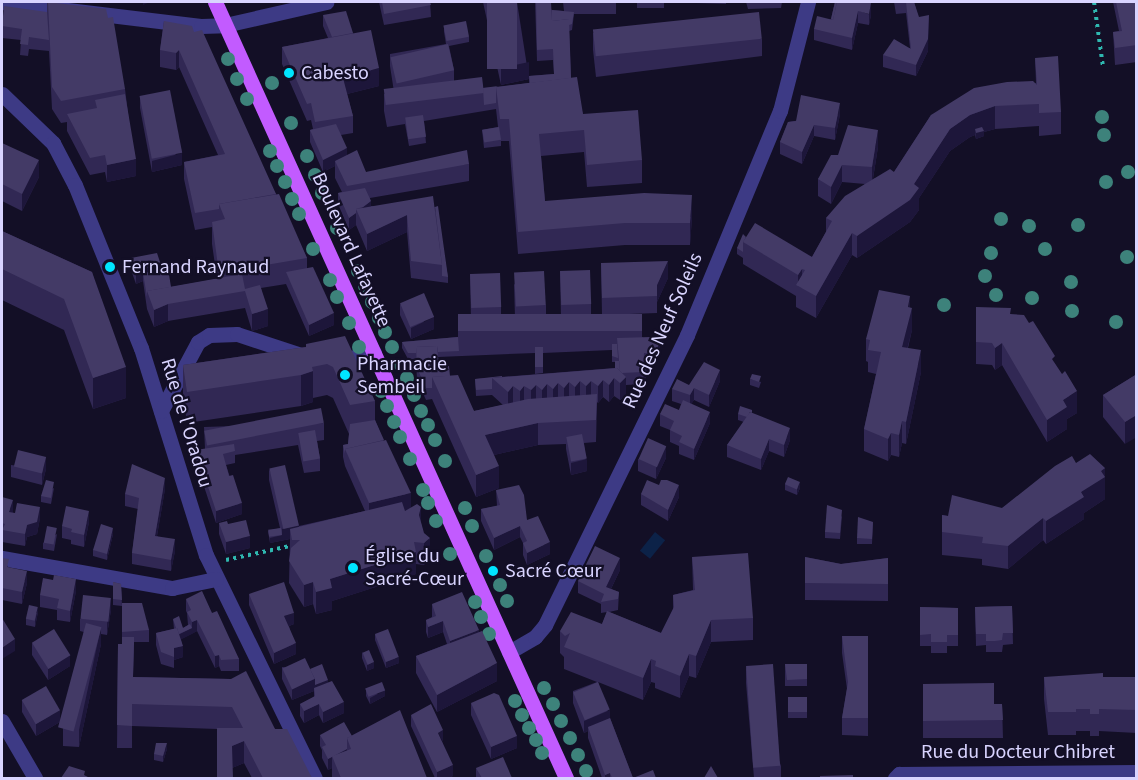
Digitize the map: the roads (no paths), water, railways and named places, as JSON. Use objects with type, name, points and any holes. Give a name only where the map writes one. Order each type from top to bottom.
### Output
[{"type":"main road","name":"Boulevard Lafayette","points":[[215,2],[566,778]]},
{"type":"street","points":[[2,2],[201,26],[225,25],[326,2]]},
{"type":"street","name":"Rue des Neuf Soleils","points":[[509,652],[535,637],[545,625],[687,335],[780,111],[808,2]]},
{"type":"street","name":"Rue de l'Oradou","points":[[2,94],[40,127],[64,160],[141,348],[216,579],[315,778]]},
{"type":"street","points":[[161,411],[198,342],[209,335],[237,334],[318,359],[340,361],[374,353]]},
{"type":"street","points":[[2,558],[172,588],[216,579]]},
{"type":"street","points":[[2,721],[35,778]]},
{"type":"street","name":"Rue du Docteur Chibret","points":[[897,776],[1137,772]]},
{"type":"water","points":[[655,532],[665,540],[650,559],[640,551]]},
{"type":"place","name":"Cabesto","points":[[289,73]]},
{"type":"place","name":"Fernand Raynaud","points":[[110,267]]},
{"type":"place","name":"Pharmacie Sembeil","points":[[345,375]]},
{"type":"place","name":"Église du Sacré-Cœur","points":[[353,568]]},
{"type":"place","name":"Sacré Cœur","points":[[493,571]]}]
